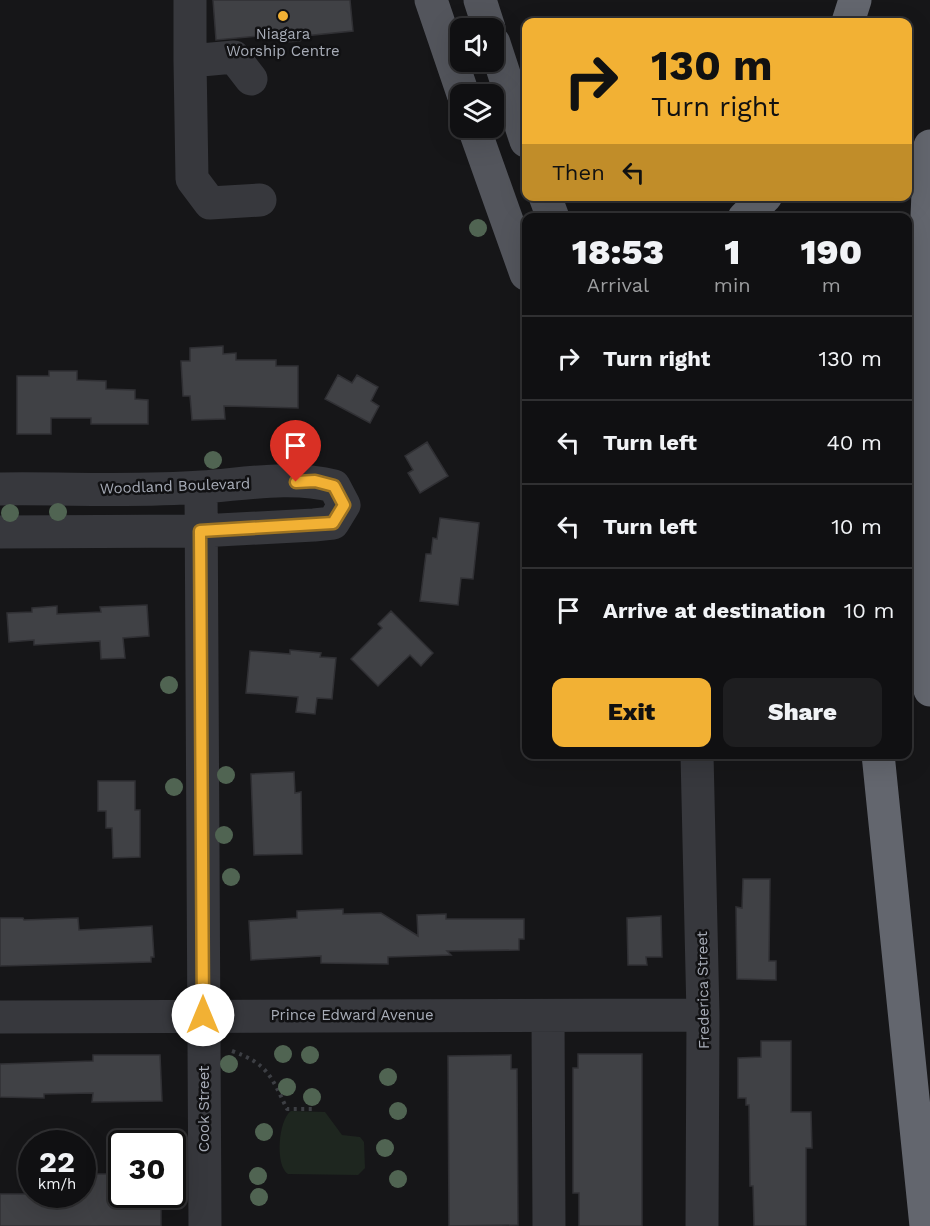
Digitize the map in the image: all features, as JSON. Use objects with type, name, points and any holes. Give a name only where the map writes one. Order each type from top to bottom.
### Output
[{"type":"highway","points":[[849,18],[855,0]]},
{"type":"highway","points":[[930,146],[920,380],[930,690]]},
{"type":"highway","points":[[749,213],[761,201]]},
{"type":"highway","points":[[879,759],[926,1226]]},
{"type":"main road","points":[[431,0],[450,48]]},
{"type":"main road","points":[[480,0],[485,18]]},
{"type":"main road","points":[[503,72],[522,129]]},
{"type":"main road","points":[[478,138],[522,263]]},
{"type":"street","points":[[190,0],[192,179],[210,203],[260,200]]},
{"type":"street","points":[[189,61],[234,57],[251,79]]},
{"type":"street","name":"Woodland Boulevard","points":[[0,489],[201,488],[238,483],[315,481],[334,486],[344,505],[333,523],[200,531],[0,532]]},
{"type":"street","name":"Cook Street","points":[[201,488],[200,531],[217,1015],[205,1226]]},
{"type":"street","name":"Frederica Street","points":[[697,759],[704,1015],[702,1226]]},
{"type":"street","name":"Prince Edward Avenue","points":[[0,1017],[704,1015]]},
{"type":"street","points":[[548,1016],[549,1226]]},
{"type":"path","points":[[217,1015],[232,1052],[254,1059],[268,1073],[287,1109],[312,1109]]},
{"type":"shaded area","points":[[291,1111],[325,1112],[342,1135],[360,1137],[364,1142],[365,1168],[358,1175],[288,1174],[281,1162],[280,1143],[283,1124]]},
{"type":"building","name":"Niagara Worship Centre","points":[[213,0],[350,0],[353,31],[304,36],[300,41],[286,42],[281,34],[216,40]]},
{"type":"building","points":[[223,346],[223,354],[236,353],[236,360],[276,360],[276,366],[298,366],[298,408],[224,406],[225,419],[192,420],[190,396],[183,396],[181,361],[190,361],[190,348]]},
{"type":"building","points":[[49,371],[77,371],[77,380],[106,381],[106,389],[135,390],[135,399],[148,400],[148,424],[91,424],[91,418],[51,418],[51,434],[17,434],[17,376],[49,376]]},
{"type":"building","points":[[338,375],[352,383],[357,375],[378,387],[371,401],[379,406],[370,423],[325,399]]},
{"type":"building","points":[[427,442],[448,476],[420,493],[408,473],[413,470],[405,456]]},
{"type":"building","points":[[440,518],[479,523],[473,579],[461,578],[458,605],[420,601],[426,554],[431,554],[433,538],[437,539]]},
{"type":"building","points":[[147,605],[149,636],[123,638],[125,658],[101,659],[100,641],[34,645],[34,640],[9,642],[7,613],[32,612],[32,608],[57,606],[57,614],[101,612],[100,607]]},
{"type":"building","points":[[391,611],[433,653],[421,666],[410,655],[378,686],[351,659],[382,628],[378,624]]},
{"type":"building","points":[[290,650],[321,653],[320,657],[336,658],[332,699],[317,698],[315,714],[296,712],[298,697],[246,693],[250,651],[290,654]]},
{"type":"building","points":[[294,772],[295,793],[301,792],[302,854],[254,855],[251,774]]},
{"type":"building","points":[[98,781],[135,781],[135,810],[140,810],[140,857],[113,858],[112,828],[106,828],[106,811],[98,811]]},
{"type":"building","points":[[743,879],[770,879],[769,961],[776,961],[776,980],[737,979],[736,907],[742,908]]},
{"type":"building","points":[[343,909],[343,914],[381,913],[418,936],[417,915],[446,914],[446,919],[524,919],[524,939],[519,939],[519,950],[447,951],[451,955],[388,957],[388,964],[321,963],[321,956],[251,960],[249,921],[297,918],[297,911]]},
{"type":"building","points":[[661,916],[662,957],[646,957],[647,965],[628,965],[627,918]]},
{"type":"building","points":[[0,918],[23,918],[24,920],[78,918],[79,930],[152,926],[154,957],[151,957],[151,962],[0,966]]},
{"type":"building","points":[[761,1041],[791,1041],[791,1112],[811,1112],[812,1148],[806,1148],[806,1226],[754,1226],[753,1186],[750,1186],[749,1105],[746,1105],[746,1098],[738,1098],[738,1058],[761,1057]]},
{"type":"building","points":[[578,1054],[642,1054],[642,1226],[579,1226],[579,1193],[573,1193],[573,1068],[578,1068]]},
{"type":"building","points":[[93,1055],[160,1055],[162,1101],[92,1102],[93,1093],[44,1094],[44,1098],[0,1097],[0,1064],[93,1061]]},
{"type":"building","points":[[511,1055],[511,1069],[517,1069],[518,1225],[449,1226],[448,1056]]},
{"type":"building","points":[[96,1174],[108,1174],[108,1208],[161,1208],[161,1226],[0,1226],[0,1194],[18,1194],[18,1208],[96,1208]]},
{"type":"place","name":"Niagara Worship Centre","points":[[283,16]]},
{"type":"route","points":[[203,1015],[200,531],[333,523],[344,505],[334,486],[315,481],[296,482]]}]
